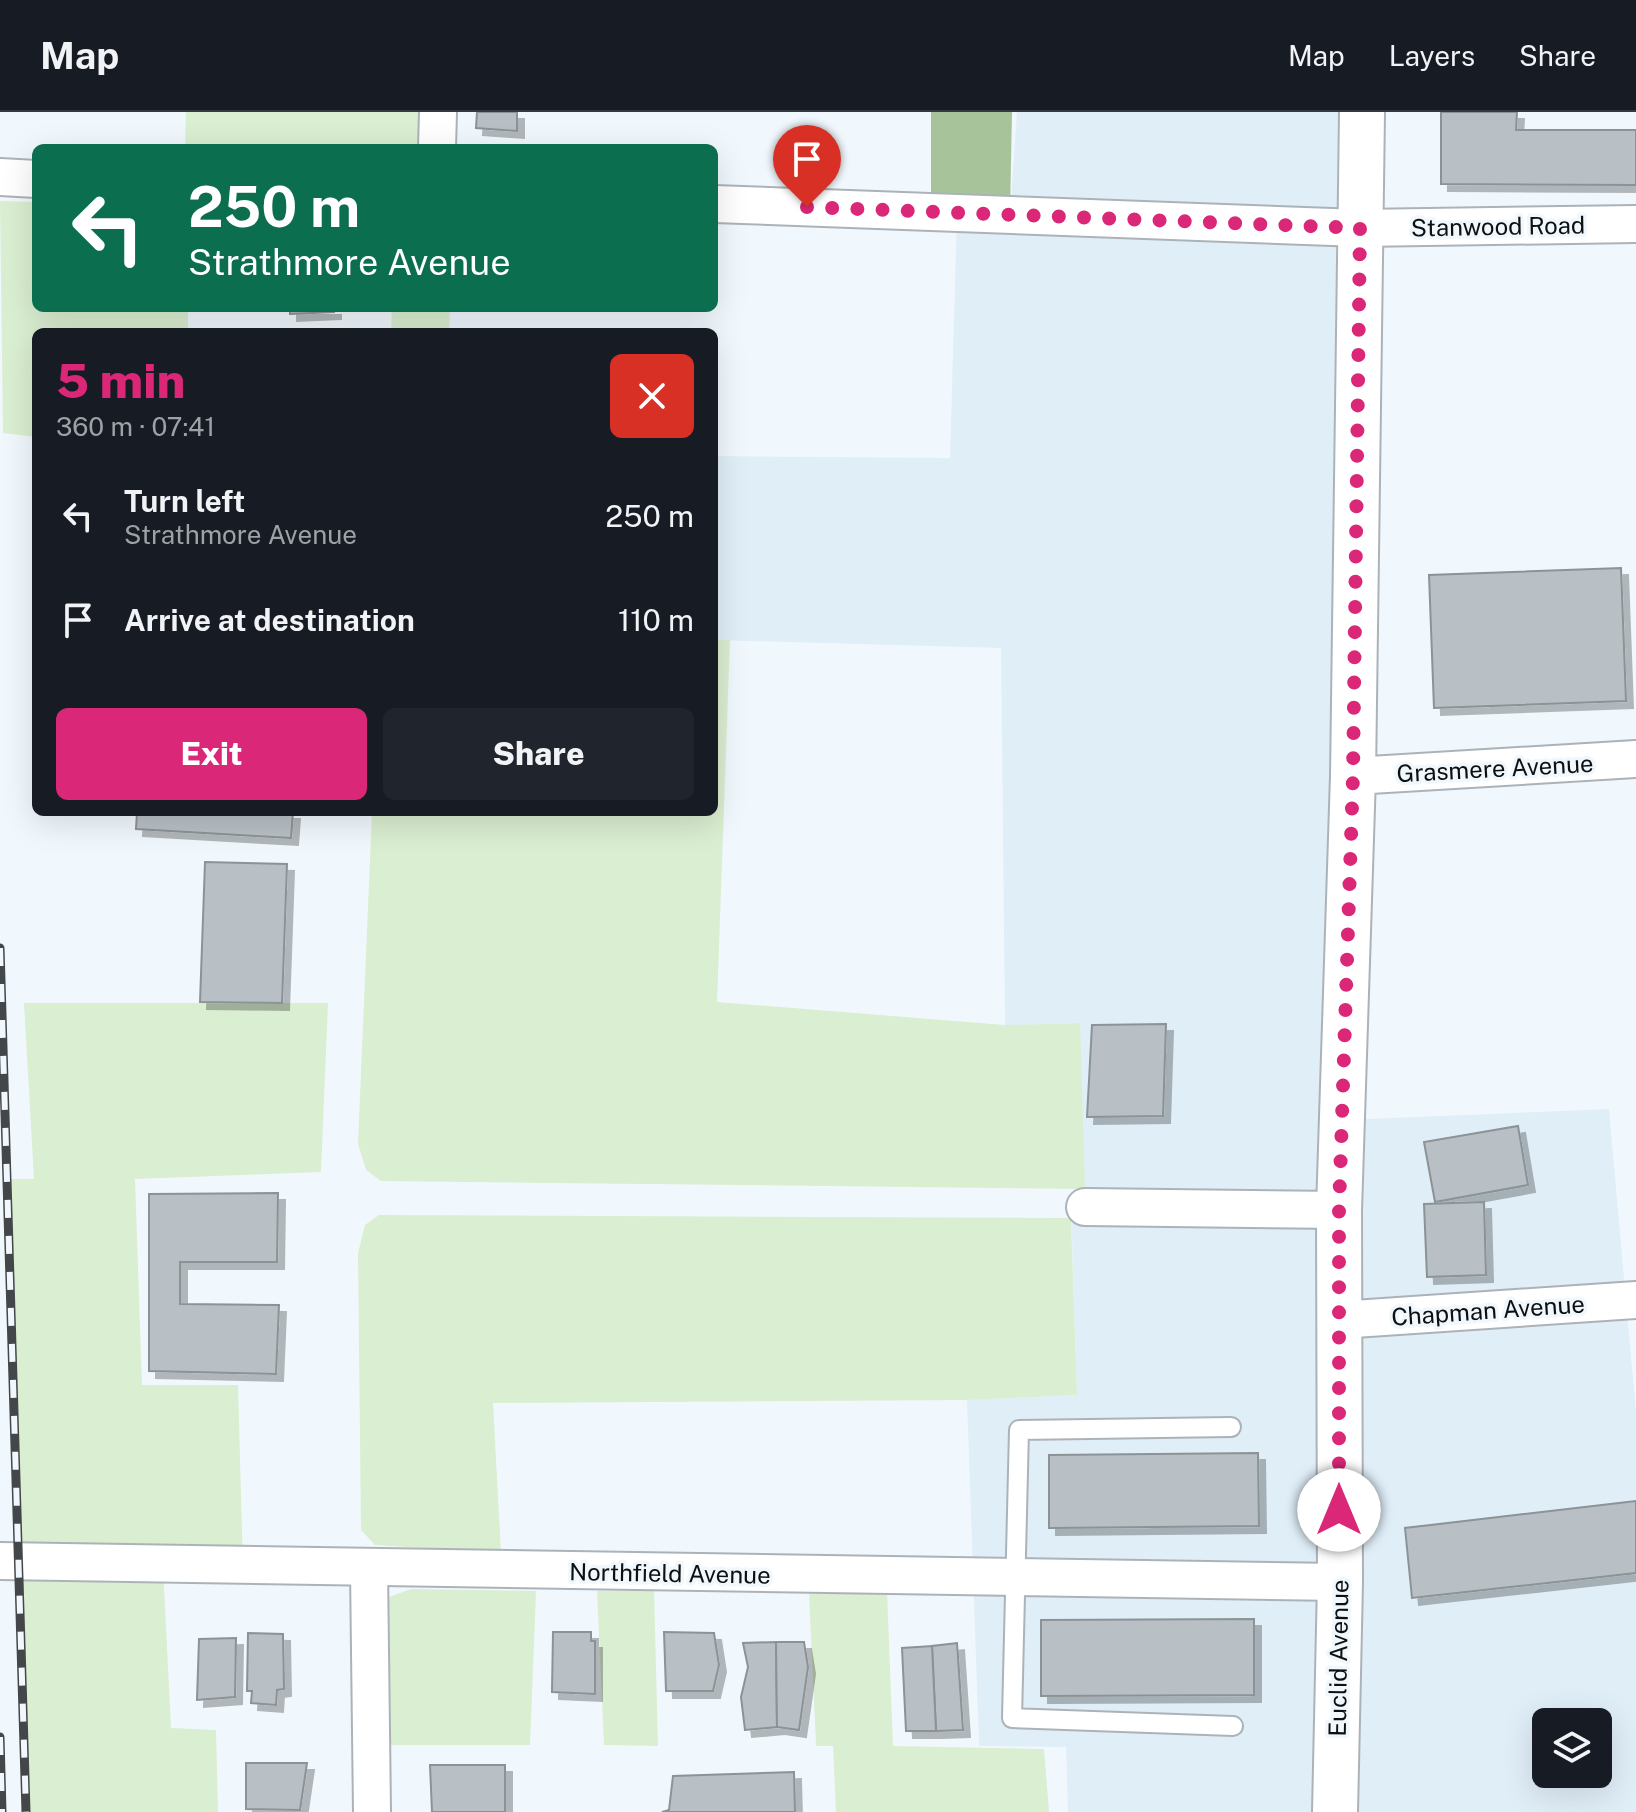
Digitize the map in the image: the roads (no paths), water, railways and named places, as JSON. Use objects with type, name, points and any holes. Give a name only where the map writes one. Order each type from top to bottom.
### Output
[{"type":"main road","name":"Euclid Avenue","points":[[1335,1812],[1340,1582],[1339,1210],[1353,776],[1362,112]]},
{"type":"street","points":[[437,144],[438,112]]},
{"type":"street","points":[[0,177],[32,179]]},
{"type":"street","name":"Stanwood Road","points":[[718,204],[1360,228],[1636,224]]},
{"type":"street","name":"Grasmere Avenue","points":[[1353,776],[1636,759]]},
{"type":"street","points":[[1085,1207],[1339,1210]]},
{"type":"street","name":"Chapman Avenue","points":[[1339,1320],[1636,1300]]},
{"type":"street","name":"Northfield Avenue","points":[[0,1561],[1340,1582]]},
{"type":"street","points":[[369,1569],[372,1812]]},
{"type":"lane","points":[[1231,1427],[1019,1430],[1012,1718],[1233,1726]]},
{"type":"railway","points":[[0,948],[26,1812]]},
{"type":"railway","points":[[0,1737],[2,1812]]}]
